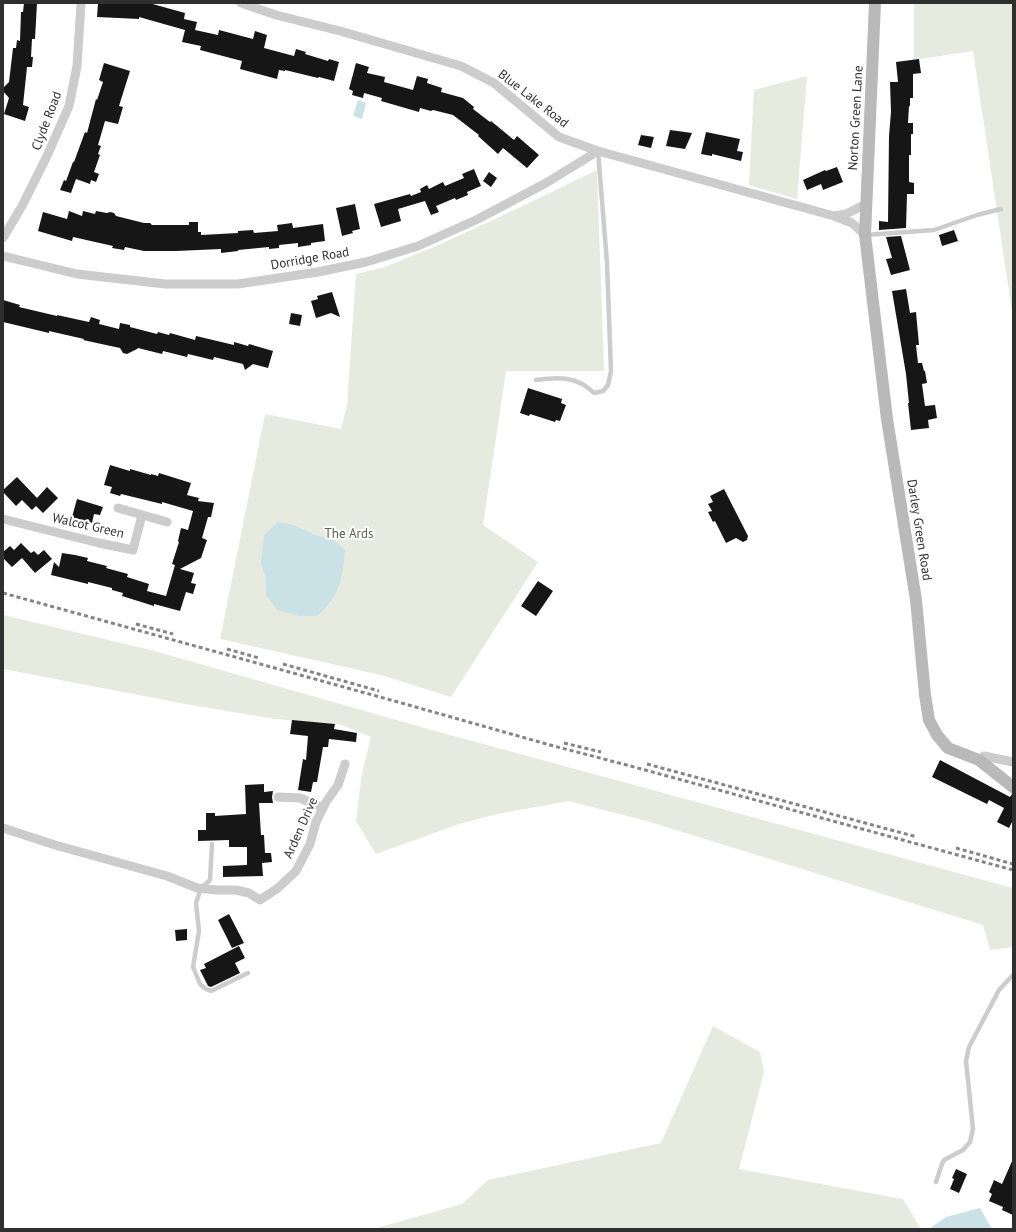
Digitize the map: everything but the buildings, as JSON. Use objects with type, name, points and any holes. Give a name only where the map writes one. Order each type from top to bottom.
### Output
[{"type":"street","name":"Clyde Road","points":[[3,238],[22,206],[47,156],[69,106],[77,66],[81,3]]},
{"type":"street","name":"Blue Lake Road","points":[[241,3],[276,15],[340,31],[461,66],[494,84],[559,137],[598,151],[834,216],[852,223],[865,235]]},
{"type":"street","name":"Norton Green Lane","points":[[865,235],[875,3]]},
{"type":"street","name":"Dorridge Road","points":[[3,256],[77,274],[165,284],[238,284],[318,272],[366,262],[418,246],[478,219],[539,187],[598,151]]},
{"type":"street","points":[[834,216],[846,214],[866,204]]},
{"type":"street","name":"Darley Green Road","points":[[865,235],[887,419],[916,600],[925,695],[930,720],[937,736],[948,748],[979,760],[1013,787]]},
{"type":"street","points":[[118,508],[167,522]]},
{"type":"street","name":"Walcot Green","points":[[3,519],[133,550],[142,515]]},
{"type":"street","points":[[979,760],[984,756],[1013,762]]},
{"type":"street","name":"Arden Drive","points":[[201,888],[236,890],[249,893],[260,900],[278,888],[296,871],[310,844],[316,822],[323,808],[338,786],[345,764]]},
{"type":"street","points":[[278,797],[300,798],[323,808]]},
{"type":"street","points":[[3,828],[167,876],[197,888],[201,888]]},
{"type":"lane","points":[[536,380],[567,378],[587,386],[594,393],[603,392],[608,385],[611,371],[607,263],[598,151]]},
{"type":"lane","points":[[865,235],[934,230],[1002,209]]},
{"type":"lane","points":[[212,844],[210,880],[201,888],[196,903],[199,931],[193,967],[200,984],[211,991],[248,974]]},
{"type":"lane","points":[[936,1182],[944,1160],[963,1150],[970,1142],[973,1129],[966,1061],[969,1047],[999,990],[1013,975]]},
{"type":"green space","points":[[914,3],[1013,3],[1013,318],[973,51],[914,60]]},
{"type":"green space","points":[[807,76],[797,199],[749,185],[754,90]]},
{"type":"green space","name":"The Ards","points":[[597,170],[604,371],[506,371],[483,525],[538,562],[451,697],[381,675],[220,639],[265,414],[341,429],[347,405],[356,274],[385,267],[434,247]]},
{"type":"green space","points":[[3,615],[151,650],[428,729],[1013,888],[1013,947],[990,950],[983,925],[650,822],[569,801],[497,814],[459,824],[376,854],[356,821],[361,779],[371,737],[339,724],[275,719],[191,705],[3,669]]},
{"type":"green space","points":[[713,1026],[760,1052],[764,1072],[739,1169],[903,1199],[921,1229],[373,1229],[462,1204],[488,1180],[661,1143]]},
{"type":"water","points":[[358,100],[366,103],[362,119],[353,116]]},
{"type":"water","points":[[278,522],[294,525],[315,535],[334,540],[345,550],[343,570],[338,587],[330,602],[317,616],[299,616],[277,610],[266,595],[266,579],[261,563],[264,535]]},
{"type":"water","points":[[980,1208],[992,1229],[929,1229],[946,1217]]},
{"type":"railway","points":[[3,593],[550,745],[1013,870]]},
{"type":"railway","points":[[136,624],[173,634]]},
{"type":"railway","points":[[227,649],[259,658]]},
{"type":"railway","points":[[283,664],[379,691]]},
{"type":"railway","points":[[564,743],[601,752]]},
{"type":"railway","points":[[647,764],[917,837]]},
{"type":"railway","points":[[956,848],[1013,864]]}]
